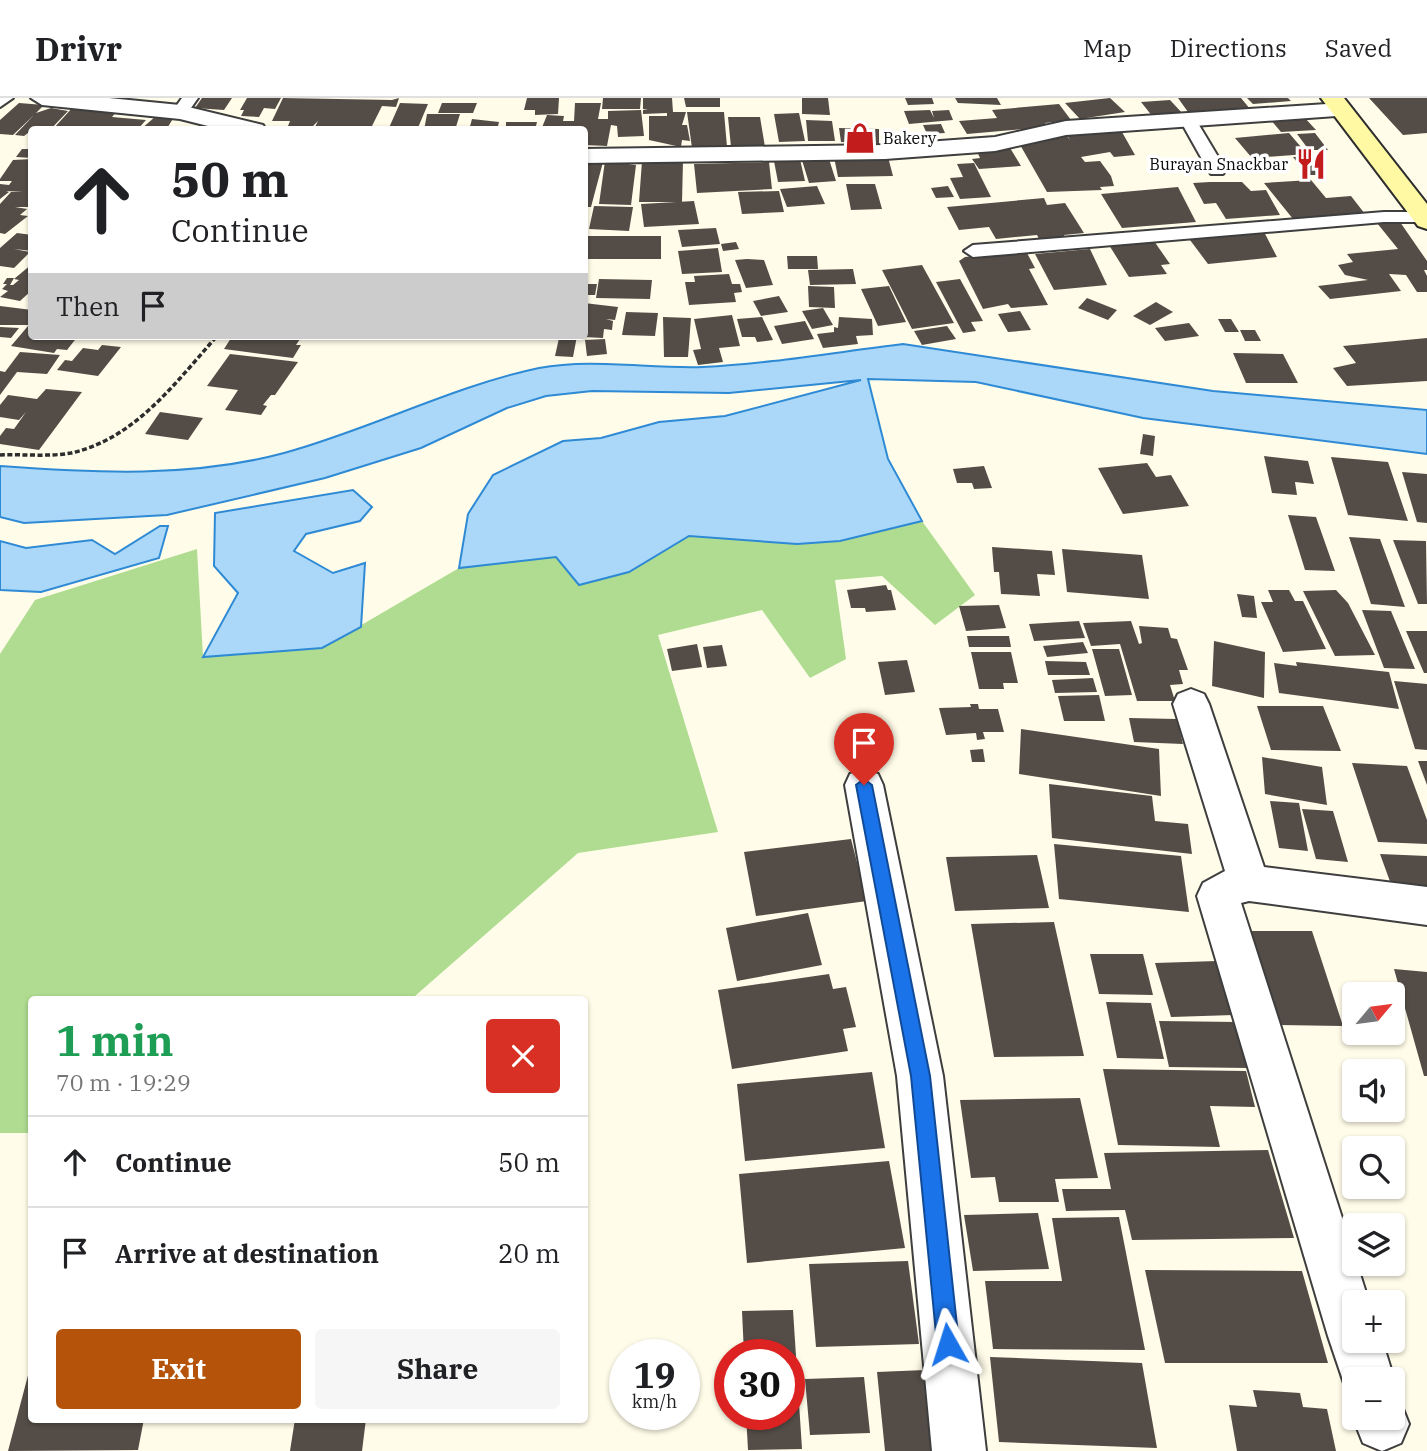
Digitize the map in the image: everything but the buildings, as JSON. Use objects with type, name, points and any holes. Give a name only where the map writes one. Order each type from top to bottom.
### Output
[{"type":"main road","points":[[1337,104],[1426,219]]},
{"type":"street","points":[[42,98],[185,105],[244,126]]},
{"type":"street","points":[[588,156],[885,152],[995,144],[1066,128],[1188,121],[1337,104]]},
{"type":"street","points":[[1191,704],[1249,883]]},
{"type":"street","points":[[864,785],[891,911],[920,1076],[959,1451]]},
{"type":"street","points":[[1342,1296],[1218,896],[1227,888],[1249,883],[1427,906]]},
{"type":"lane","points":[[0,102],[5,98]]},
{"type":"lane","points":[[1188,121],[1217,170]]},
{"type":"lane","points":[[973,251],[1384,217],[1426,219]]},
{"type":"path","points":[[0,455],[70,453],[100,442],[151,411],[213,340]]},
{"type":"green space","points":[[922,521],[975,595],[935,625],[882,576],[835,580],[846,659],[810,678],[762,610],[658,635],[718,832],[578,853],[415,996],[28,996],[28,1133],[0,1133],[0,654],[35,600],[197,549],[203,657],[322,648],[459,568],[556,556],[629,572],[689,536],[797,544],[840,541]]},
{"type":"water","points":[[903,344],[1213,391],[1427,410],[1427,454],[1143,418],[976,382],[868,379],[888,459],[922,521],[840,541],[797,544],[689,536],[629,572],[579,585],[556,557],[459,568],[468,514],[493,475],[563,441],[601,438],[659,422],[725,416],[861,380],[729,393],[592,391],[546,396],[507,408],[421,448],[325,478],[167,515],[24,523],[0,517],[0,466],[107,472],[214,467],[284,453],[348,433],[475,386],[539,368],[580,364],[703,367],[778,361]]},
{"type":"water","points":[[353,490],[372,507],[360,521],[306,534],[294,551],[333,573],[365,563],[361,627],[322,648],[203,657],[238,593],[214,566],[215,513]]},
{"type":"water","points":[[160,526],[168,526],[159,558],[41,592],[0,590],[0,541],[26,548],[92,540],[115,554]]},
{"type":"place","name":"Bakery","points":[[860,138]]},
{"type":"place","name":"Burayan Snackbar","points":[[1311,164]]},
{"type":"route","points":[[864,785],[891,911],[920,1076],[948,1344]]}]
